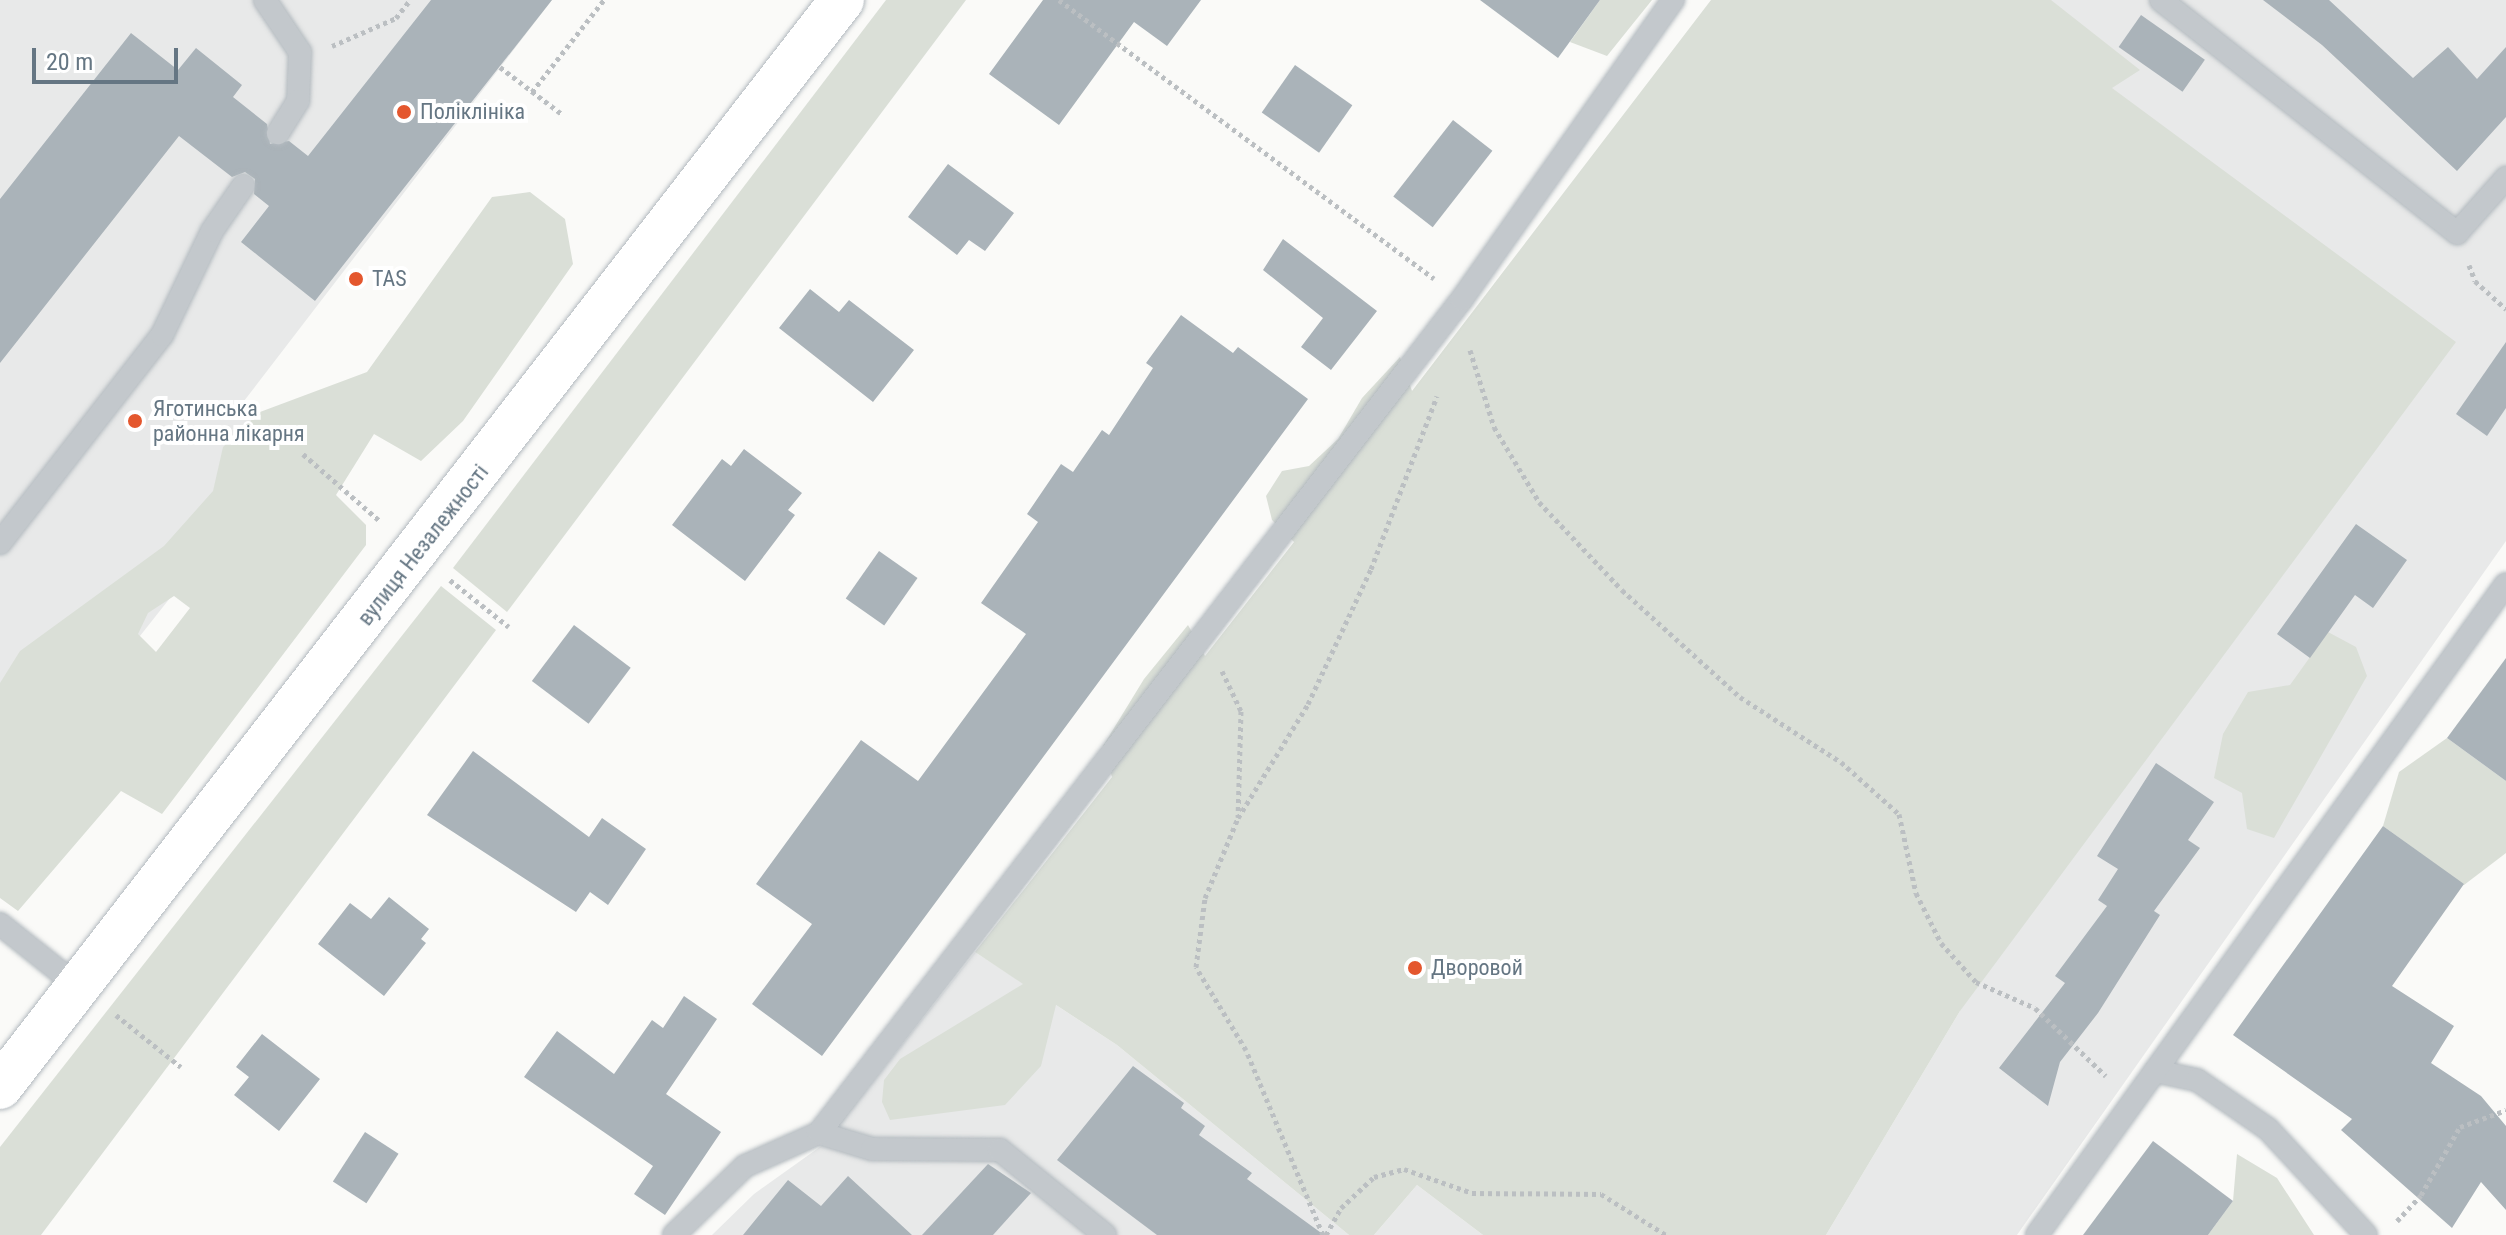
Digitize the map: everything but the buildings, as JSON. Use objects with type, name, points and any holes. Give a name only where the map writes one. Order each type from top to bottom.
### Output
[{"type":"main road","name":"вулиця Незалежності","points":[[0,1087],[842,0]]},
{"type":"lane","points":[[265,0],[300,52],[298,101],[278,133]]},
{"type":"lane","points":[[674,1235],[745,1166],[819,1133],[1462,299],[1673,0]]},
{"type":"lane","points":[[2161,0],[2457,233],[2506,178]]},
{"type":"lane","points":[[0,543],[162,335],[212,231],[243,186]]},
{"type":"lane","points":[[2037,1235],[2506,584]]},
{"type":"lane","points":[[0,924],[79,987]]},
{"type":"lane","points":[[2155,1071],[2197,1080],[2268,1129],[2366,1235]]},
{"type":"lane","points":[[819,1133],[872,1149],[1000,1150],[1105,1235]]},
{"type":"path","points":[[300,52],[352,42],[396,18],[410,0]]},
{"type":"path","points":[[532,92],[604,0]]},
{"type":"path","points":[[1059,0],[1462,299],[1465,336],[1494,427],[1539,502],[1622,590],[1740,697],[1841,762],[1899,814],[1916,893],[1941,943],[1976,982],[2035,1008],[2131,1103]]},
{"type":"path","points":[[500,67],[562,114]]},
{"type":"path","points":[[2457,233],[2475,281],[2506,309]]},
{"type":"path","points":[[1324,1235],[1253,1063],[1196,967],[1205,898],[1238,818],[1308,704],[1371,569],[1438,393]]},
{"type":"path","points":[[1204,634],[1241,711],[1238,818]]},
{"type":"path","points":[[79,987],[181,1067]]},
{"type":"path","points":[[2394,1225],[2421,1195],[2460,1127],[2506,1110]]},
{"type":"path","points":[[1324,1235],[1341,1208],[1374,1177],[1404,1169],[1472,1193],[1601,1194],[1666,1235]]},
{"type":"shaded area","name":"Яготинська районна лікарня","points":[[0,0],[552,0],[244,401],[295,440],[0,813]]},
{"type":"shaded area","points":[[886,0],[966,0],[507,612],[453,568]]},
{"type":"shaded area","points":[[1600,0],[1652,0],[1607,56],[1570,42]]},
{"type":"shaded area","points":[[1711,0],[2051,0],[2140,70],[2112,88],[2456,342],[1960,1011],[1826,1235],[1483,1235],[1417,1185],[1374,1235],[1349,1235],[1117,1045],[1056,1005],[1041,1066],[1005,1105],[890,1120],[882,1102],[884,1080],[900,1059],[1023,984],[975,952],[1112,777],[1103,746],[1144,679],[1188,625],[1205,656],[1294,542],[1272,520],[1266,496],[1282,471],[1309,466],[1338,439],[1362,398],[1400,357],[1412,391]]},
{"type":"shaded area","points":[[1993,0],[2506,0],[2506,541],[2017,1235],[1826,1235],[1960,1011]]},
{"type":"shaded area","points":[[530,192],[565,219],[573,264],[463,421],[421,461],[374,434],[336,495],[366,525],[366,545],[162,814],[121,791],[18,911],[0,898],[0,683],[20,651],[164,546],[213,491],[223,447],[260,412],[367,372],[492,197]],"holes":[[[174,596],[190,608],[156,652],[138,634],[148,613]]]},
{"type":"shaded area","points":[[441,586],[496,630],[41,1235],[0,1235],[0,1147]]},
{"type":"shaded area","points":[[2328,632],[2356,647],[2367,676],[2274,838],[2247,829],[2242,793],[2214,778],[2223,734],[2248,692],[2290,685]]},
{"type":"shaded area","points":[[2447,738],[2506,781],[2506,853],[2464,885],[2383,826],[2399,772]]},
{"type":"shaded area","points":[[975,952],[1117,1045],[1349,1235],[712,1235],[754,1194],[824,1144]]},
{"type":"shaded area","points":[[2237,1154],[2277,1178],[2314,1235],[2208,1235],[2233,1201]]},
{"type":"shaded area","points":[[1417,1185],[1483,1235],[1374,1235]]},
{"type":"place","name":"Поліклініка","points":[[404,112]]},
{"type":"place","name":"TAS","points":[[356,279]]},
{"type":"place","name":"Яготинська районна лікарня","points":[[135,421]]},
{"type":"place","name":"Дворовой","points":[[1415,968]]}]
